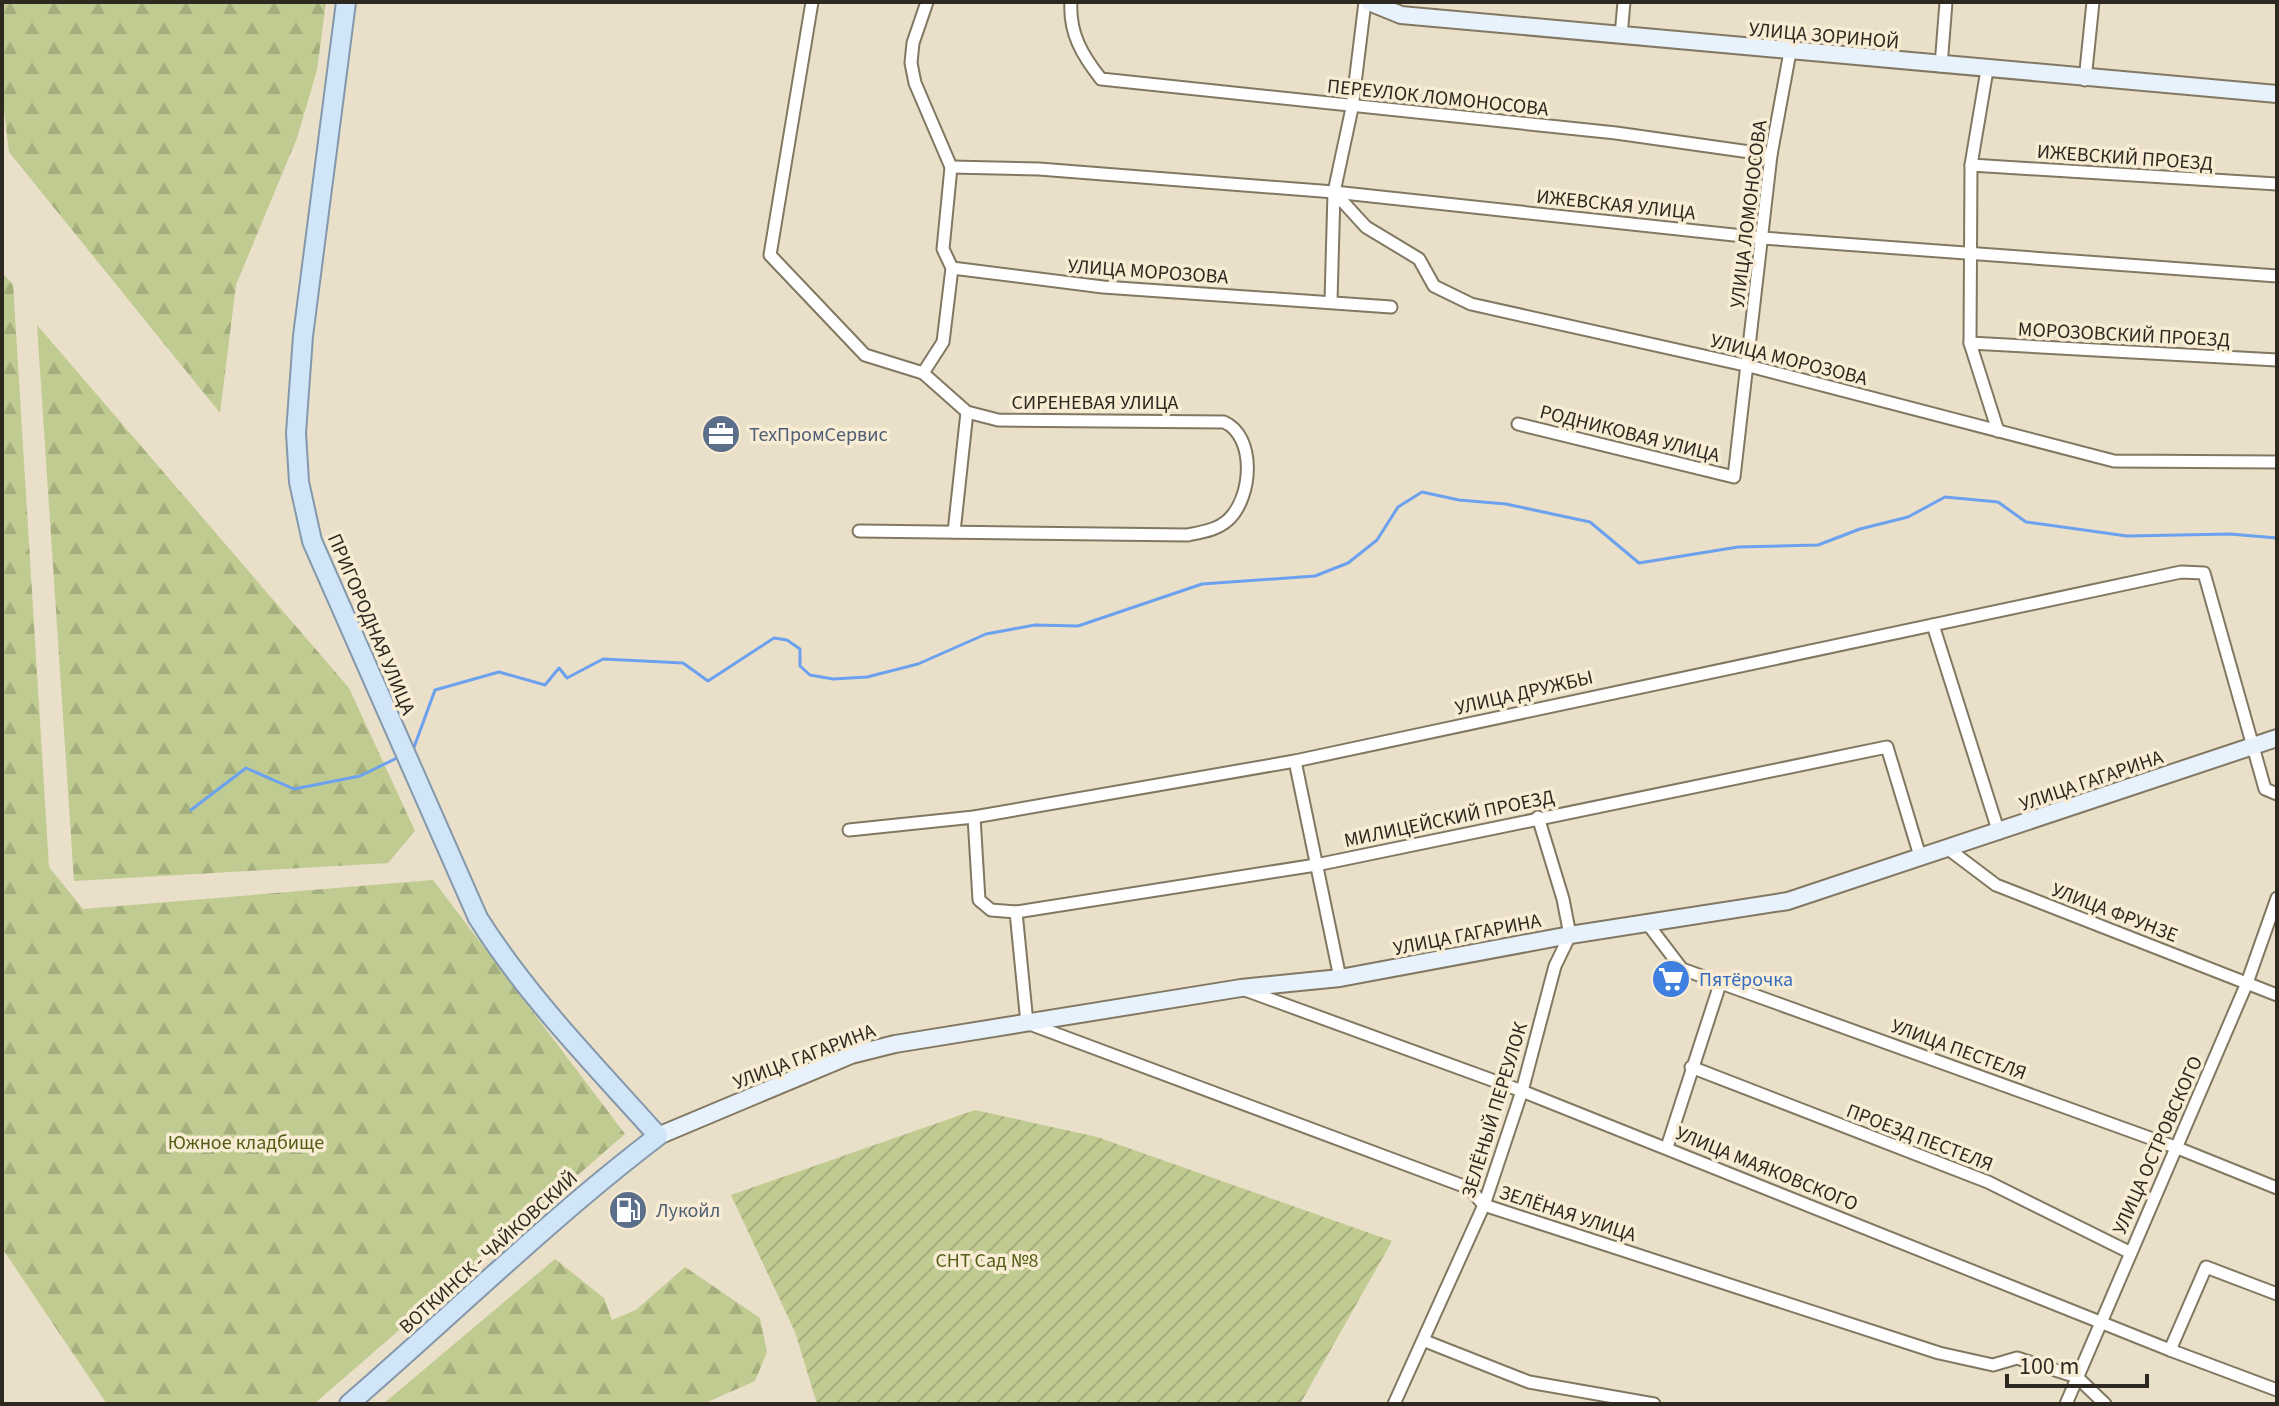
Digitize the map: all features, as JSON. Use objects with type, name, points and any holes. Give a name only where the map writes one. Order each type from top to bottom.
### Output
[{"type":"main road","name":"ПРИГОРОДНАЯ УЛИЦА","points":[[346,2],[303,336],[296,433],[299,482],[312,541],[478,918],[507,964],[551,1019],[658,1136]]},
{"type":"main road","name":"УЛИЦА ЗОРИНОЙ","points":[[1367,2],[1401,15],[2085,80],[2277,94]]},
{"type":"main road","name":"УЛИЦА ГАГАРИНА","points":[[658,1136],[851,1055],[895,1044],[1241,988],[1340,978],[1570,935],[1788,901],[2277,738]]},
{"type":"main road","name":"ВОТКИНСК - ЧАЙКОВСКИЙ","points":[[349,1404],[549,1225],[658,1136]]},
{"type":"street","points":[[812,2],[770,255],[865,355],[923,373],[967,412],[954,532],[859,531]]},
{"type":"street","points":[[923,373],[943,342],[952,268],[943,249],[951,167],[915,83],[911,63],[913,43],[927,2]]},
{"type":"street","name":"ПЕРЕУЛОК ЛОМОНОСОВА","points":[[1071,2],[1069,23],[1083,56],[1101,79],[1352,108],[1616,133],[1771,155]]},
{"type":"street","points":[[1331,301],[1334,192],[1352,108],[1367,2]]},
{"type":"street","points":[[1621,36],[1624,2]]},
{"type":"street","points":[[1941,66],[1946,2]]},
{"type":"street","points":[[2085,80],[2093,2]]},
{"type":"street","name":"УЛИЦА ЛОМОНОСОВА","points":[[1734,477],[1771,155],[1790,52]]},
{"type":"street","points":[[1987,70],[1971,165],[1970,343],[1998,431]]},
{"type":"street","name":"ИЖЕВСКИЙ ПРОЕЗД","points":[[1971,165],[2277,184]]},
{"type":"street","name":"ИЖЕВСКАЯ УЛИЦА","points":[[951,167],[1039,169],[1334,192],[1762,238],[2277,276]]},
{"type":"street","name":"УЛИЦА МОРОЗОВА","points":[[1334,192],[1366,227],[1419,259],[1434,286],[1471,304],[1749,366],[2114,461],[2277,462]]},
{"type":"street","name":"УЛИЦА МОРОЗОВА","points":[[952,268],[1103,287],[1391,307]]},
{"type":"street","name":"МОРОЗОВСКИЙ ПРОЕЗД","points":[[1970,343],[2277,360]]},
{"type":"street","name":"СИРЕНЕВАЯ УЛИЦА","points":[[954,532],[1188,535],[1211,530],[1228,520],[1241,504],[1246,487],[1244,439],[1237,427],[1224,422],[998,420],[967,412]]},
{"type":"street","name":"РОДНИКОВАЯ УЛИЦА","points":[[1518,424],[1734,477]]},
{"type":"street","name":"УЛИЦА ДРУЖБЫ","points":[[849,830],[974,817],[1295,761],[2181,572],[2204,573],[2254,745]]},
{"type":"street","points":[[1933,625],[1999,833]]},
{"type":"street","points":[[2254,745],[2265,789],[2277,794]]},
{"type":"street","name":"МИЛИЦЕЙСКИЙ ПРОЕЗД","points":[[1016,912],[1316,865],[1887,747],[1920,856]]},
{"type":"street","points":[[1295,761],[1340,978]]},
{"type":"street","points":[[974,817],[979,900],[991,910],[1016,912],[1027,1023]]},
{"type":"street","points":[[1538,817],[1563,899],[1570,935]]},
{"type":"street","name":"УЛИЦА ФРУНЗЕ","points":[[1947,848],[1996,885],[2277,995]]},
{"type":"street","name":"УЛИЦА ОСТРОВСКОГО","points":[[2066,1404],[2247,983],[2277,898]]},
{"type":"street","name":"УЛИЦА ПЕСТЕЛЯ","points":[[1647,923],[1682,969],[2175,1147],[2277,1188]]},
{"type":"street","name":"ЗЕЛЁНЫЙ ПЕРЕУЛОК","points":[[1394,1404],[1484,1205],[1522,1091],[1555,966],[1570,935]]},
{"type":"street","points":[[1667,1147],[1721,981]]},
{"type":"street","name":"УЛИЦА МАЯКОВСКОГО","points":[[1241,988],[1667,1147],[2170,1350],[2277,1390]]},
{"type":"street","name":"ЗЕЛЁНАЯ УЛИЦА","points":[[1027,1023],[1469,1188],[1484,1205],[1939,1353],[1993,1365],[2017,1358],[2077,1377],[2105,1404]]},
{"type":"street","name":"ПРОЕЗД ПЕСТЕЛЯ","points":[[1691,1067],[1988,1182],[2129,1252]]},
{"type":"street","points":[[2170,1350],[2206,1267],[2277,1294]]},
{"type":"street","points":[[1425,1341],[1529,1382],[1654,1404]]},
{"type":"green space","points":[[2,2],[326,2],[317,70],[297,138],[236,285],[220,413],[9,152],[2,94]]},
{"type":"green space","name":"Южное кладбище","points":[[2,273],[13,284],[49,867],[83,909],[433,880],[625,1134],[314,1404],[107,1404],[2,1248]]},
{"type":"green space","points":[[37,325],[349,688],[415,831],[388,863],[74,881]]},
{"type":"green space","name":"СНТ Сад №8","points":[[975,1110],[1097,1137],[1392,1241],[1300,1404],[817,1404],[795,1332],[731,1195]]},
{"type":"green space","points":[[555,1259],[604,1298],[612,1320],[636,1310],[685,1267],[760,1318],[767,1352],[755,1381],[703,1404],[383,1404]]},
{"type":"waterway","points":[[413,750],[435,690],[499,672],[545,685],[559,668],[567,678],[603,659],[683,663],[708,681],[774,638],[787,640],[800,649],[800,666],[810,675],[833,679],[867,677],[918,664],[986,634],[1035,625],[1078,626],[1202,584],[1315,576],[1348,563],[1377,540],[1398,507],[1422,492],[1459,500],[1506,504],[1590,522],[1639,563],[1738,547],[1818,545],[1860,529],[1908,517],[1945,497],[1998,502],[2026,522],[2127,536],[2230,534],[2277,538]]},
{"type":"waterway","points":[[191,810],[246,768],[294,789],[360,776],[399,757]]},
{"type":"place","name":"ТехПромСервис","points":[[721,434]]},
{"type":"place","name":"Пятёрочка","points":[[1671,979]]},
{"type":"place","name":"Лукойл","points":[[628,1210]]}]
